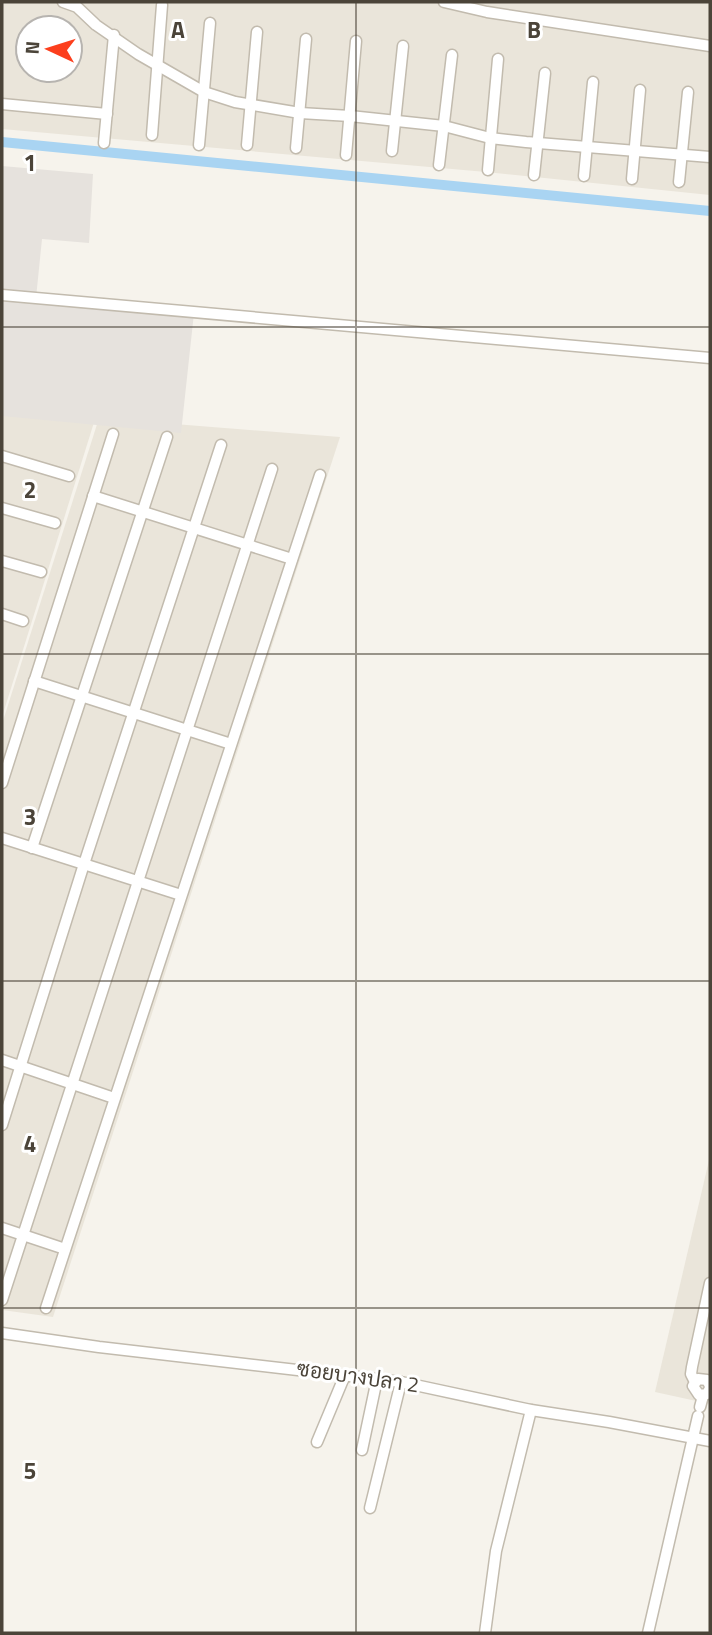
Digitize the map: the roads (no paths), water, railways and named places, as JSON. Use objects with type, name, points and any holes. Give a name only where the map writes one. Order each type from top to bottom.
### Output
[{"type":"street","points":[[63,2],[77,7],[138,54],[204,92],[250,105],[300,113],[444,126],[490,138],[710,157]]},
{"type":"street","points":[[444,2],[487,12],[710,46]]},
{"type":"street","points":[[152,135],[162,5]]},
{"type":"street","points":[[199,145],[210,23]]},
{"type":"street","points":[[247,145],[257,32]]},
{"type":"street","points":[[104,143],[114,35]]},
{"type":"street","points":[[296,148],[306,38]]},
{"type":"street","points":[[346,155],[356,41]]},
{"type":"street","points":[[392,151],[403,46]]},
{"type":"street","points":[[439,165],[452,55]]},
{"type":"street","points":[[488,170],[498,59]]},
{"type":"street","points":[[534,175],[545,72]]},
{"type":"street","points":[[584,176],[593,82]]},
{"type":"street","points":[[632,179],[640,89]]},
{"type":"street","points":[[679,183],[688,92]]},
{"type":"street","points":[[2,104],[107,114]]},
{"type":"street","points":[[2,295],[710,358]]},
{"type":"street","points":[[2,783],[113,434]]},
{"type":"street","points":[[32,848],[167,437]]},
{"type":"street","points":[[2,1125],[221,444]]},
{"type":"street","points":[[2,456],[69,476]]},
{"type":"street","points":[[2,1300],[272,469]]},
{"type":"street","points":[[46,1308],[320,475]]},
{"type":"street","points":[[93,496],[292,559]]},
{"type":"street","points":[[2,508],[55,523]]},
{"type":"street","points":[[2,561],[41,572]]},
{"type":"street","points":[[2,614],[23,621]]},
{"type":"street","points":[[34,681],[231,744]]},
{"type":"street","points":[[2,838],[181,895]]},
{"type":"street","points":[[2,1060],[114,1098]]},
{"type":"street","points":[[2,1228],[65,1249]]},
{"type":"street","points":[[708,1390],[699,1395],[694,1390],[691,1367],[710,1283]]},
{"type":"street","name":"ซอยบางปลา 2","points":[[2,1333],[401,1382],[531,1410],[710,1441]]},
{"type":"street","points":[[317,1442],[345,1375]]},
{"type":"street","points":[[362,1450],[377,1379]]},
{"type":"street","points":[[370,1508],[401,1382]]},
{"type":"street","points":[[648,1633],[692,1438],[708,1390]]},
{"type":"street","points":[[485,1633],[496,1551],[531,1410]]},
{"type":"waterway","points":[[2,142],[710,211]]}]
